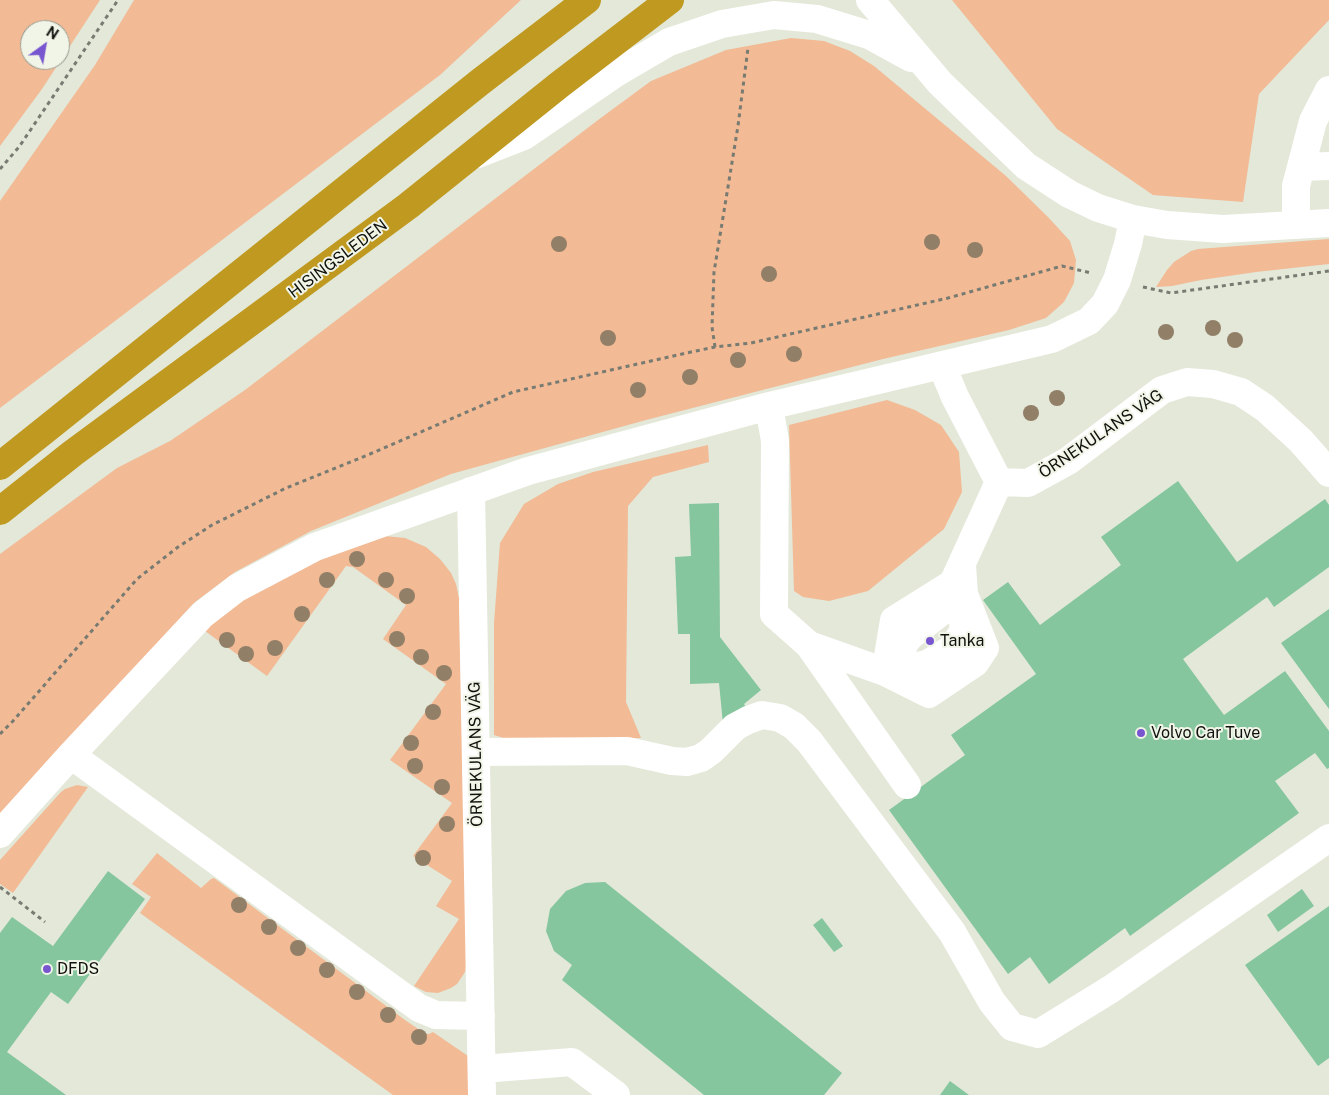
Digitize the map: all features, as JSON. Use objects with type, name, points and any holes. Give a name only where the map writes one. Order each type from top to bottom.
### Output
[{"type":"highway","points":[[0,466],[480,82],[587,0]]},
{"type":"highway","name":"HISINGSLEDEN","points":[[0,510],[400,212],[559,84],[670,0]]},
{"type":"highway","points":[[0,455],[52,426]]},
{"type":"highway","points":[[0,520],[74,453]]},
{"type":"street","points":[[870,0],[926,66],[981,124],[1026,166],[1069,194],[1098,208],[1133,219],[1167,225],[1223,229],[1329,223]]},
{"type":"street","points":[[470,157],[524,136],[616,73],[669,42],[722,24],[774,15],[817,19],[870,35],[926,66]]},
{"type":"street","points":[[1296,225],[1296,186],[1313,121],[1329,92]]},
{"type":"street","points":[[1301,168],[1329,166]]},
{"type":"street","points":[[0,834],[202,615],[237,588],[315,547],[528,471],[769,406],[1052,339],[1089,321],[1105,304],[1117,280],[1128,244],[1133,219]]},
{"type":"street","points":[[885,672],[894,620],[953,583],[999,482],[955,397],[942,366]]},
{"type":"street","name":"ÖRNEKULANS VÄG","points":[[999,482],[1028,483],[1068,461],[1162,390],[1187,382],[1213,384],[1241,392],[1264,408],[1301,441],[1329,472]]},
{"type":"street","points":[[769,406],[775,441],[774,614],[809,645],[907,785]]},
{"type":"street","name":"ÖRNEKULANS VÄG","points":[[471,491],[482,1082]]},
{"type":"street","points":[[809,645],[885,672],[929,694],[975,663],[986,648],[964,594],[962,565]]},
{"type":"street","points":[[885,672],[909,637],[964,594]]},
{"type":"street","points":[[476,752],[626,751],[672,762],[687,762],[700,758],[711,751],[735,727],[748,720],[762,715],[780,718],[794,726],[809,741],[952,932],[992,1002],[1012,1027],[1038,1034],[1111,989],[1329,838]]},
{"type":"street","points":[[71,755],[419,1008],[436,1015],[481,1016]]},
{"type":"street","points":[[482,1082],[527,1065],[572,1062],[616,1095]]},
{"type":"path","points":[[0,169],[19,147],[118,0]]},
{"type":"path","points":[[715,347],[712,328],[714,272],[743,88],[748,40],[745,20]]},
{"type":"path","points":[[0,734],[137,579],[178,547],[212,525],[286,488],[513,392],[715,347],[751,343],[948,298],[1062,266],[1171,293],[1329,271]]},
{"type":"path","points":[[0,887],[45,922]]},
{"type":"shaded area","points":[[0,0],[100,0],[70,46],[70,20],[20,20],[20,70],[54,70],[0,146]]},
{"type":"shaded area","points":[[134,0],[521,0],[440,75],[0,408],[0,201],[95,65]]},
{"type":"shaded area","points":[[952,0],[1329,0],[1329,20],[1259,94],[1243,202],[1153,195],[1057,129]]},
{"type":"shaded area","points":[[791,38],[824,41],[850,51],[874,66],[1006,176],[1070,241],[1076,260],[1074,283],[1064,302],[1046,318],[1009,330],[883,359],[646,420],[451,474],[311,531],[235,572],[195,602],[0,816],[0,554],[117,468],[170,441],[245,390],[651,81],[726,50]]},
{"type":"shaded area","points":[[1329,239],[1329,264],[1256,272],[1156,287],[1174,262],[1191,251],[1198,249]]},
{"type":"shaded area","points":[[887,400],[915,410],[941,425],[959,452],[962,492],[944,529],[868,591],[829,601],[803,597],[794,591],[789,425]]},
{"type":"shaded area","points":[[708,445],[709,462],[653,477],[628,506],[626,702],[641,738],[583,741],[532,747],[494,735],[494,623],[500,543],[524,504],[558,484],[593,472]]},
{"type":"shaded area","points":[[384,536],[405,538],[426,547],[440,559],[451,573],[459,598],[467,960],[465,972],[457,984],[438,993],[426,992],[414,986],[459,919],[436,906],[452,881],[413,856],[452,803],[390,760],[446,684],[383,639],[406,605],[353,567],[346,566],[267,676],[205,631],[209,620],[279,575]]},
{"type":"shaded area","points":[[77,785],[88,787],[13,893],[0,884],[0,860],[60,793]]},
{"type":"shaded area","points":[[157,853],[201,888],[214,878],[405,1020],[424,1033],[429,1034],[433,1032],[468,1056],[470,1095],[393,1095],[140,913],[151,897],[132,884]]},
{"type":"building","name":"Volvo Car Tuve","points":[[1178,481],[1237,562],[1325,499],[1329,505],[1329,567],[1274,607],[1267,597],[1183,659],[1224,715],[1285,671],[1329,731],[1329,768],[1327,769],[1315,753],[1275,781],[1299,813],[1130,936],[1125,928],[1049,984],[1030,957],[1008,974],[889,810],[965,755],[951,735],[1036,674],[983,600],[1008,582],[1040,625],[1121,565],[1101,537]]},
{"type":"building","points":[[719,503],[720,637],[761,690],[744,704],[748,711],[723,724],[719,683],[690,684],[690,634],[678,634],[675,557],[691,556],[689,504]]},
{"type":"building","points":[[1329,609],[1329,709],[1281,643]]},
{"type":"building","name":"DFDS","points":[[108,871],[145,899],[68,1004],[51,992],[7,1052],[66,1095],[0,1095],[0,933],[12,917],[53,946]]},
{"type":"building","points":[[605,882],[842,1073],[824,1095],[704,1095],[562,980],[572,965],[554,951],[546,931],[550,909],[566,891],[585,883]]},
{"type":"building","points":[[1302,889],[1314,906],[1278,932],[1267,915]]},
{"type":"building","points":[[1329,906],[1329,1058],[1318,1066],[1245,965]]},
{"type":"building","points":[[822,918],[843,946],[834,952],[813,925]]},
{"type":"building","points":[[950,1081],[969,1095],[940,1095]]},
{"type":"place","name":"Tanka","points":[[930,641]]},
{"type":"place","name":"Volvo Car Tuve","points":[[1141,733]]},
{"type":"place","name":"DFDS","points":[[47,969]]}]
